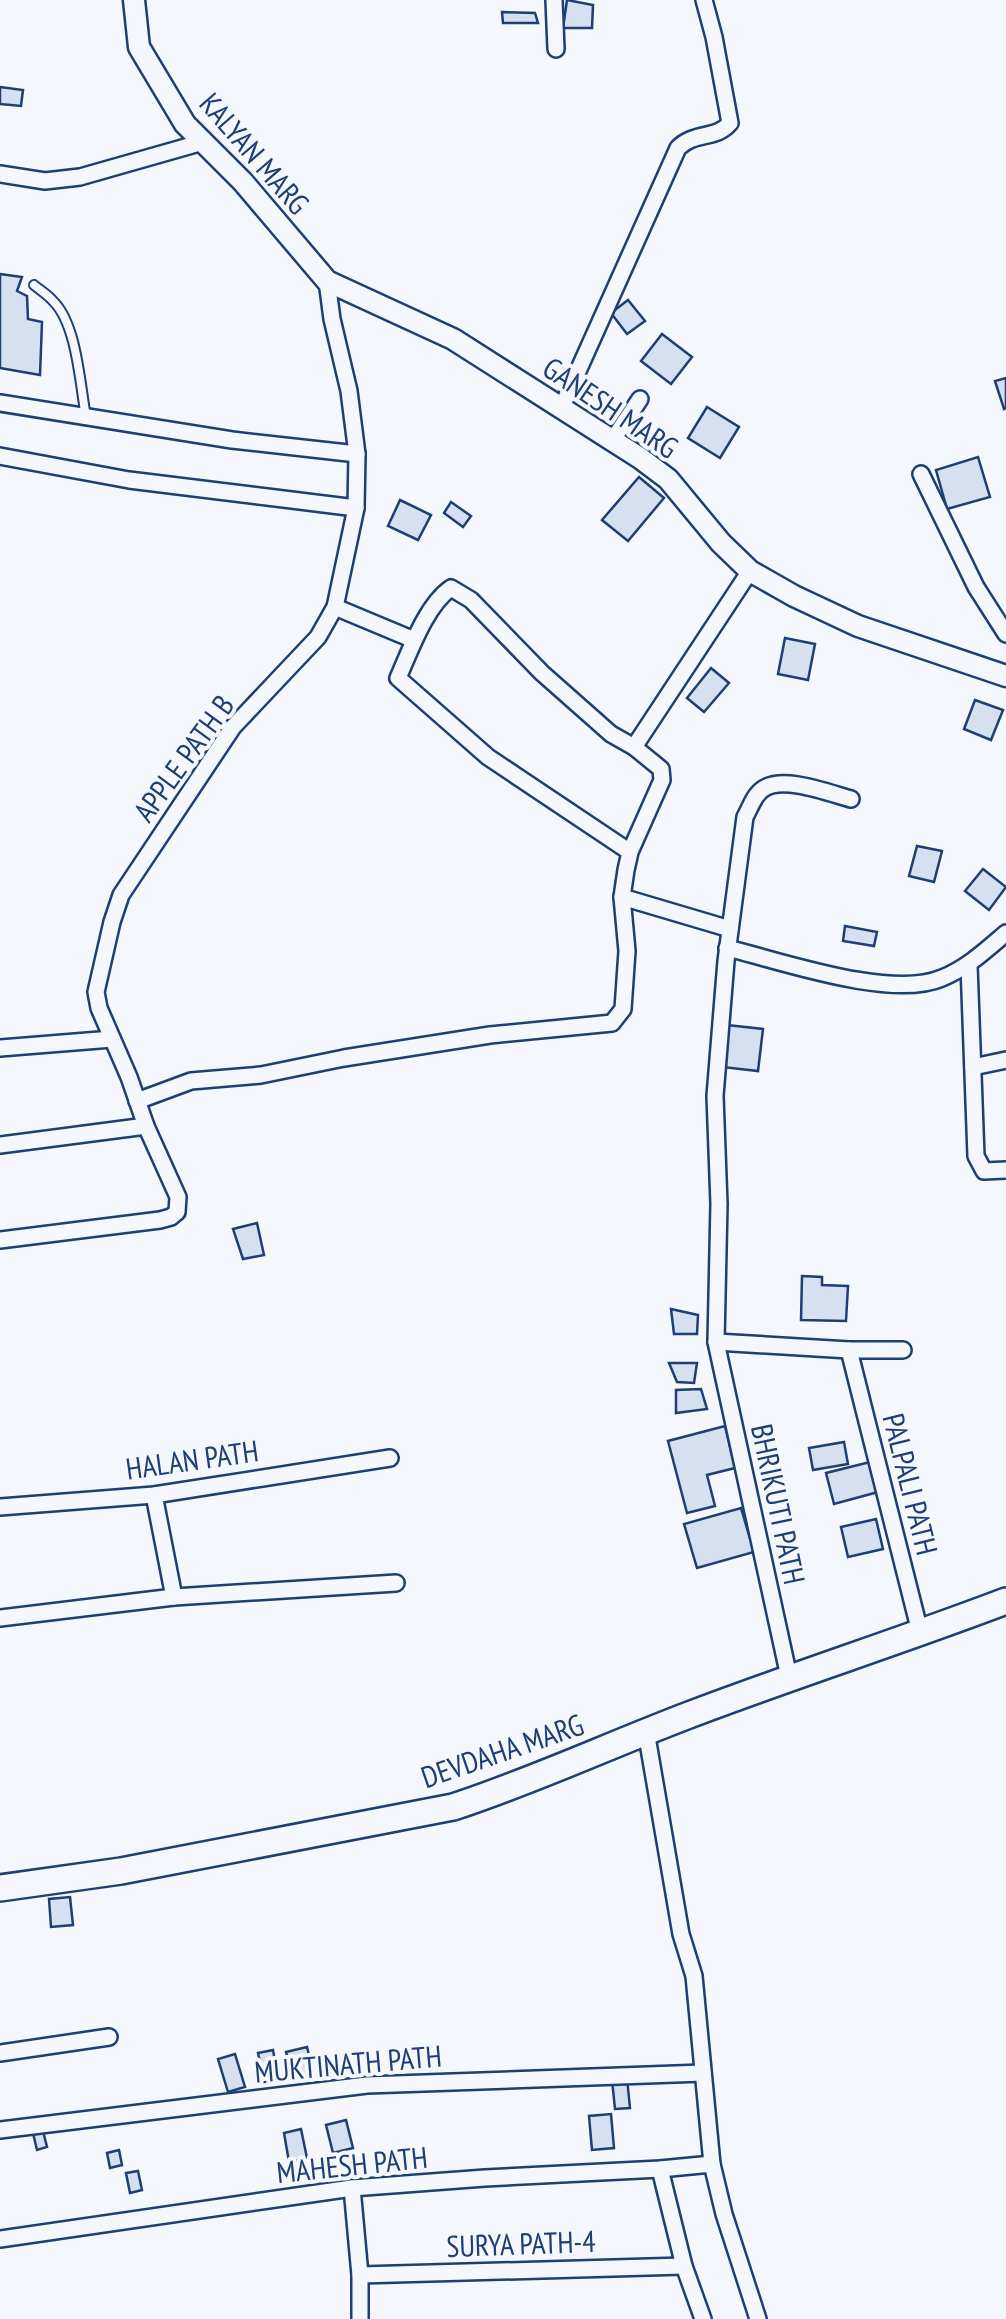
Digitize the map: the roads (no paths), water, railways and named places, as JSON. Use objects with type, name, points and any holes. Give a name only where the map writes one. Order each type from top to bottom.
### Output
[{"type":"main road","name":"DEVDAHA MARG","points":[[0,1888],[121,1871],[453,1807],[788,1678],[1006,1601]]},
{"type":"street","name":"KALYAN MARG","points":[[134,0],[139,47],[184,124],[244,182],[327,281]]},
{"type":"street","points":[[554,0],[556,49]]},
{"type":"street","points":[[561,409],[678,148],[688,138],[715,133],[730,123],[704,0]]},
{"type":"street","points":[[0,174],[45,181],[80,177],[202,142]]},
{"type":"street","name":"GANESH MARG","points":[[327,281],[454,340],[668,479],[720,543],[750,571],[858,626],[1006,676]]},
{"type":"street","name":"APPLE PATH B","points":[[0,1240],[160,1220],[177,1212],[178,1197],[146,1126],[96,992],[121,896],[233,728],[318,637],[335,607],[356,508],[356,454],[349,391],[327,281]]},
{"type":"street","points":[[612,441],[640,399]]},
{"type":"street","points":[[0,403],[232,440],[356,454]]},
{"type":"street","points":[[0,456],[129,480],[356,508]]},
{"type":"street","points":[[921,474],[976,587],[1006,634]]},
{"type":"street","points":[[634,748],[750,571]]},
{"type":"street","points":[[137,1101],[191,1081],[261,1075],[490,1035],[612,1023],[622,1009],[627,951],[622,897],[630,852],[662,780],[661,769],[610,734],[542,673],[471,600],[451,588],[438,599],[398,678],[488,757],[630,852]]},
{"type":"street","points":[[335,607],[414,640]]},
{"type":"street","name":"BHRIKUTI PATH","points":[[788,1678],[716,1342],[720,1204],[715,1096],[727,948],[745,817],[764,788],[777,784],[795,784],[851,799]]},
{"type":"street","points":[[622,897],[730,929]]},
{"type":"street","points":[[727,948],[865,982],[905,986],[938,980],[969,964],[1006,933]]},
{"type":"street","points":[[969,964],[976,1156],[984,1171],[1006,1170]]},
{"type":"street","points":[[0,1048],[112,1039]]},
{"type":"street","points":[[974,1067],[1006,1060]]},
{"type":"street","points":[[0,1145],[146,1126]]},
{"type":"street","points":[[716,1342],[903,1350]]},
{"type":"street","name":"PALPALI PATH","points":[[849,1350],[920,1632]]},
{"type":"street","name":"HALAN PATH","points":[[0,1507],[154,1494],[390,1458]]},
{"type":"street","points":[[154,1494],[174,1597]]},
{"type":"street","points":[[0,1618],[174,1597],[396,1583]]},
{"type":"street","points":[[646,1731],[681,1934],[694,1976],[712,2164],[758,2319]]},
{"type":"street","points":[[0,2053],[109,2037]]},
{"type":"street","name":"MUKTINATH PATH","points":[[0,2130],[367,2085],[702,2073]]},
{"type":"street","name":"MAHESH PATH","points":[[0,2239],[352,2188],[712,2164]]},
{"type":"street","points":[[660,2169],[684,2266],[703,2319]]},
{"type":"street","points":[[352,2188],[360,2319]]},
{"type":"street","name":"SURYA PATH-4","points":[[360,2275],[684,2266]]},
{"type":"lane","points":[[34,286],[56,302],[66,321],[86,417]]}]
